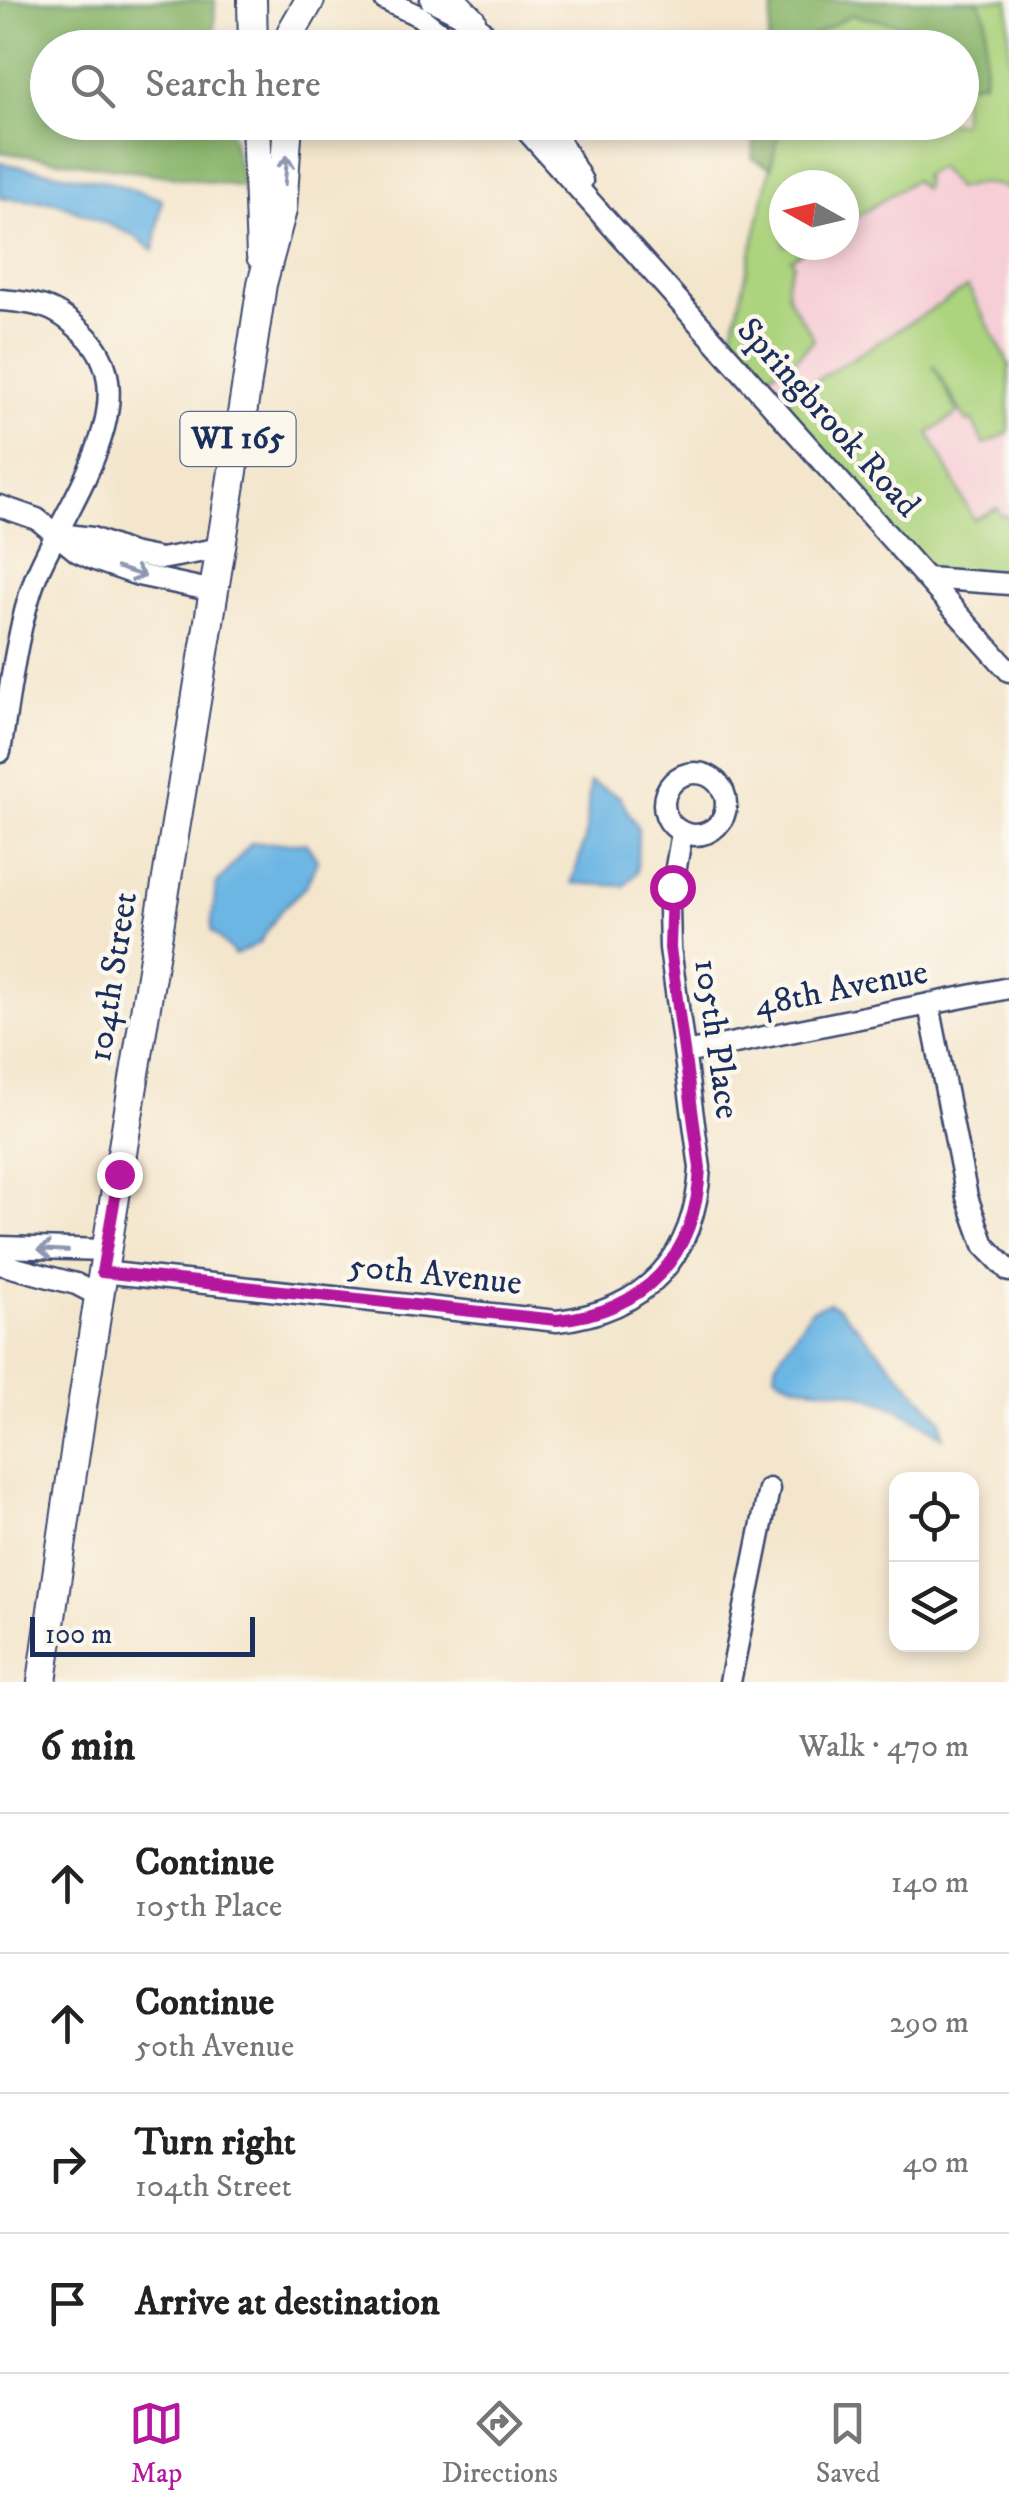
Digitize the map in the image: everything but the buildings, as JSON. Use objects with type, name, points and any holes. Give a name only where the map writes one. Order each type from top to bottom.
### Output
[{"type":"main road","points":[[252,0],[253,30]]},
{"type":"main road","points":[[293,30],[310,0]]},
{"type":"main road","name":"104th Street","points":[[257,140],[262,284]]},
{"type":"main road","name":"104th Street","points":[[42,1682],[102,1273],[262,284],[282,210],[287,140]]},
{"type":"street","points":[[384,0],[419,16],[436,30]]},
{"type":"street","points":[[432,0],[461,10],[481,30]]},
{"type":"street","name":"Springbrook Road","points":[[535,140],[1009,672]]},
{"type":"street","name":"Springbrook Road","points":[[559,140],[597,209]]},
{"type":"street","points":[[0,300],[38,303],[70,320],[96,347],[107,379],[107,420],[90,468],[35,580],[0,752]]},
{"type":"street","points":[[0,506],[37,519],[78,552],[116,568],[214,591]]},
{"type":"street","points":[[57,533],[92,538],[161,559],[221,548]]},
{"type":"street","points":[[927,578],[1009,584]]},
{"type":"street","name":"105th Place","points":[[682,832],[669,908],[700,1168],[698,1196]]},
{"type":"street","name":"48th Avenue","points":[[685,1054],[1009,988]]},
{"type":"street","points":[[930,1004],[967,1197],[984,1245],[1009,1271]]},
{"type":"street","name":"50th Avenue","points":[[102,1273],[557,1320],[579,1318],[623,1302],[666,1270],[690,1228],[698,1196]]},
{"type":"street","points":[[0,1247],[102,1273]]},
{"type":"street","points":[[0,1264],[76,1284],[102,1273]]},
{"type":"street","points":[[730,1682],[769,1489]]},
{"type":"shaded area","points":[[1009,15],[1009,584],[927,578],[727,355],[769,175],[769,260],[859,260],[859,170],[770,170],[777,140],[979,140],[979,81],[984,80],[986,16]]},
{"type":"green space","points":[[0,0],[215,0],[214,30],[30,30],[30,140],[232,140],[244,187],[0,152]]},
{"type":"green space","points":[[774,0],[978,0],[986,16],[984,81],[979,82],[979,30],[931,30],[851,15],[824,30],[770,30]]},
{"type":"green space","points":[[978,0],[1009,0],[1009,190],[983,184],[957,189],[938,167],[923,176],[923,189],[914,180],[859,215],[859,170],[770,170],[777,140],[979,140],[979,81],[984,80],[986,16]]},
{"type":"green space","points":[[850,15],[931,30],[823,30]]},
{"type":"green space","points":[[755,140],[777,140],[771,168],[752,158]]},
{"type":"green space","points":[[769,175],[769,260],[792,260],[794,264],[788,295],[814,340],[791,363],[763,376],[730,344]]},
{"type":"green space","points":[[968,287],[1009,364],[1009,432],[984,445],[972,420],[967,422],[933,365],[958,413],[929,433],[974,520],[997,508],[1001,515],[1009,517],[1009,584],[927,578],[785,408],[791,396]]},
{"type":"water","points":[[0,163],[108,182],[162,199],[154,250],[131,234],[56,202],[0,198]]},
{"type":"water","points":[[590,782],[619,796],[638,828],[637,872],[624,886],[572,883],[586,835]]},
{"type":"water","points":[[251,843],[306,843],[317,860],[306,886],[281,910],[259,943],[235,955],[211,930],[216,885]]},
{"type":"water","points":[[828,1303],[839,1308],[941,1419],[943,1437],[871,1398],[794,1384],[775,1374],[776,1362],[811,1310]]},
{"type":"route","points":[[119,1174],[102,1272],[557,1320],[604,1312],[640,1292],[666,1270],[690,1228],[698,1196],[700,1168],[670,948],[672,887]]}]
